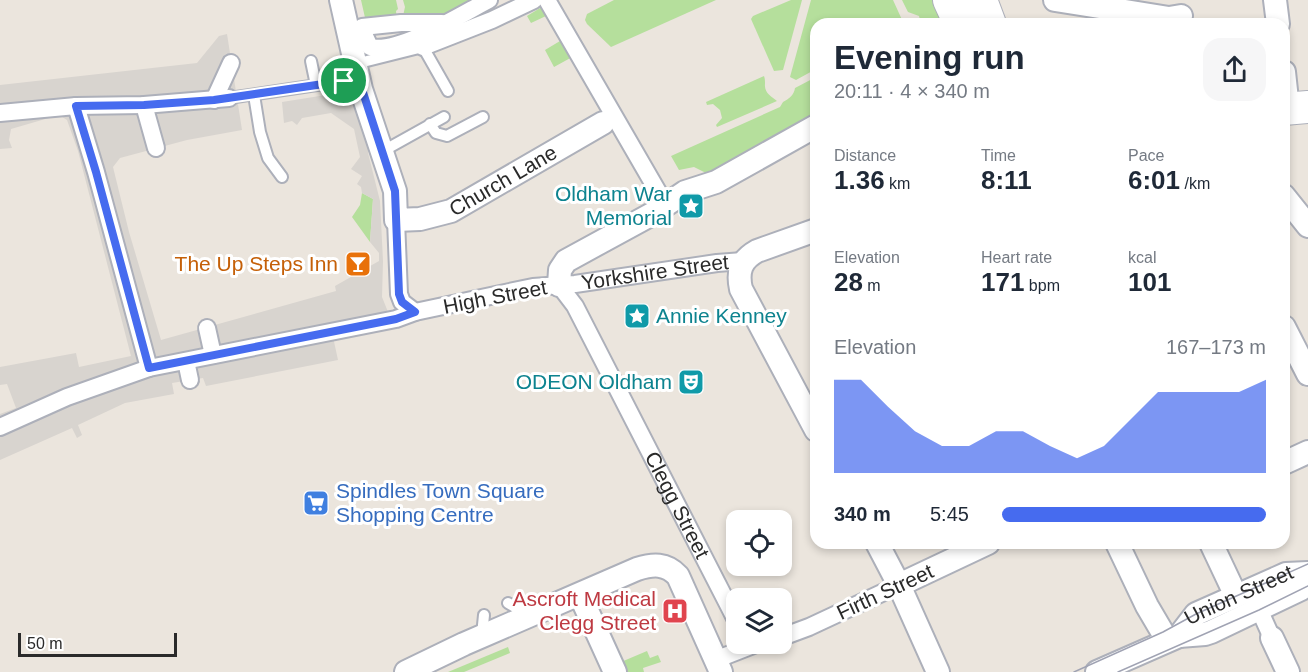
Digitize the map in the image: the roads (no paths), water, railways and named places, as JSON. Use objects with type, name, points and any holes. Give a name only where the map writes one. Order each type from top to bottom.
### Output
[{"type":"main road","points":[[949,0],[979,13]]},
{"type":"street","points":[[341,0],[356,69],[395,191],[399,294],[402,302],[415,312]]},
{"type":"street","points":[[416,43],[445,23],[489,0]]},
{"type":"street","points":[[445,23],[401,15],[362,29],[370,47],[377,49],[416,43],[492,20],[534,0]]},
{"type":"street","points":[[547,0],[661,197]]},
{"type":"street","points":[[1055,0],[1169,18],[1180,13]]},
{"type":"street","points":[[1275,0],[1277,18]]},
{"type":"street","points":[[401,15],[416,43]]},
{"type":"street","points":[[0,113],[76,106],[144,105],[222,99],[231,63]]},
{"type":"street","points":[[144,105],[156,148]]},
{"type":"street","points":[[76,106],[149,368]]},
{"type":"street","name":"Church Lane","points":[[396,220],[420,219],[451,211],[603,123]]},
{"type":"street","points":[[559,285],[560,270],[566,261],[654,213],[685,192],[716,182],[810,129]]},
{"type":"street","points":[[1290,204],[1308,226]]},
{"type":"street","name":"Yorkshire Street","points":[[559,285],[743,261],[757,251],[810,233]]},
{"type":"street","points":[[743,261],[738,277],[741,289],[810,419]]},
{"type":"street","name":"High Street","points":[[0,427],[67,397],[149,368],[396,319],[415,312],[533,287],[559,285]]},
{"type":"street","name":"Clegg Street","points":[[559,285],[575,306],[726,600]]},
{"type":"street","points":[[207,328],[213,355]]},
{"type":"street","points":[[1290,339],[1308,374]]},
{"type":"street","points":[[186,361],[190,380]]},
{"type":"street","points":[[1290,460],[1308,452]]},
{"type":"street","points":[[880,549],[938,672]]},
{"type":"street","name":"Firth Street","points":[[792,634],[899,585],[959,549]]},
{"type":"street","points":[[1121,549],[1147,606],[1173,638]]},
{"type":"street","points":[[1214,549],[1236,596]]},
{"type":"street","name":"Clegg Street","points":[[580,595],[649,565],[661,565],[672,570],[678,576],[718,666]]},
{"type":"street","name":"Union Street","points":[[1173,638],[1196,614],[1286,574],[1308,573]]},
{"type":"street","name":"Union Street","points":[[1097,672],[1173,638],[1205,634],[1302,589],[1308,580]]},
{"type":"street","points":[[406,672],[580,595],[615,672]]},
{"type":"street","points":[[1268,628],[1288,672]]},
{"type":"street","points":[[718,666],[736,654]]},
{"type":"lane","points":[[222,99],[344,81],[356,69],[411,51],[416,43],[448,91]]},
{"type":"lane","points":[[311,61],[316,85]]},
{"type":"lane","points":[[254,94],[260,132],[268,158],[282,177]]},
{"type":"lane","points":[[383,151],[444,117]]},
{"type":"lane","points":[[430,124],[436,134],[447,136],[483,117]]},
{"type":"lane","points":[[508,603],[531,617]]},
{"type":"lane","points":[[481,638],[484,615]]},
{"type":"tram line","points":[[1074,672],[1308,564]]},
{"type":"tram line","points":[[1118,672],[1308,586]]},
{"type":"place","name":"Oldham War Memorial","points":[[691,206]]},
{"type":"place","name":"The Up Steps Inn","points":[[358,264]]},
{"type":"place","name":"Annie Kenney","points":[[637,316]]},
{"type":"place","name":"ODEON Oldham","points":[[691,382]]},
{"type":"place","name":"Spindles Town Square Shopping Centre","points":[[316,503]]},
{"type":"place","name":"Ascroft Medical Clegg Street","points":[[675,611]]}]
